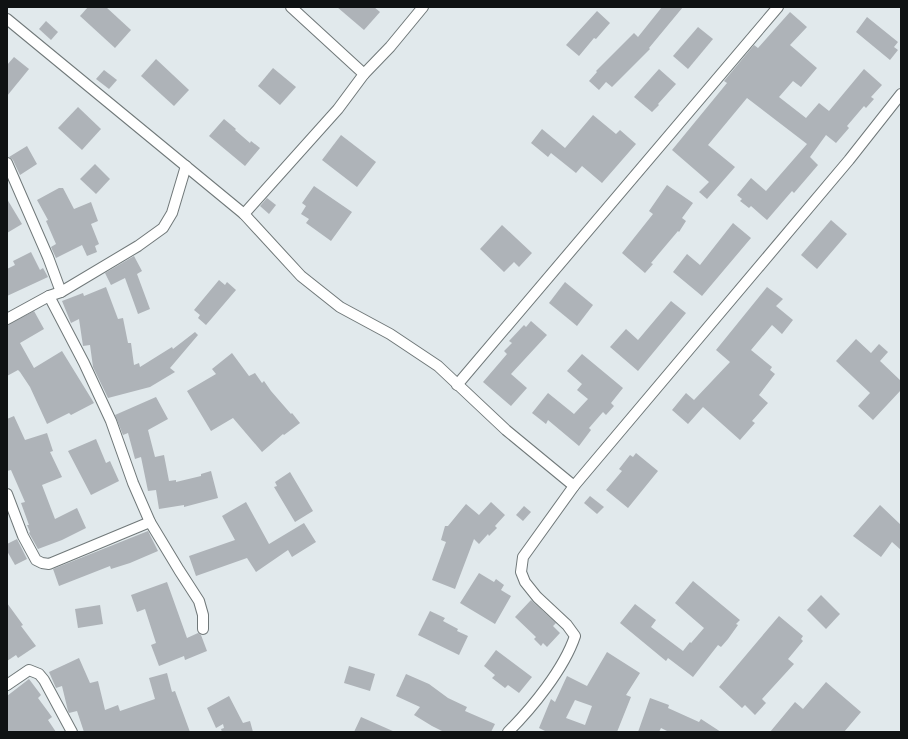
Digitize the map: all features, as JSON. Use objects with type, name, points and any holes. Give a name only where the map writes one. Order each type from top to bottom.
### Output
[{"type":"street","points":[[291,7],[364,74]]},
{"type":"street","points":[[244,214],[338,109],[364,74],[390,47],[423,7]]},
{"type":"street","points":[[457,385],[778,7]]},
{"type":"street","points":[[7,19],[244,214],[301,276],[340,307],[390,334],[438,366],[506,430],[574,486]]},
{"type":"street","points":[[508,732],[552,679],[570,649],[574,636],[568,626],[537,597],[525,582],[522,572],[523,557],[574,486],[849,160],[901,94]]},
{"type":"street","points":[[7,163],[48,257],[61,292]]},
{"type":"street","points":[[7,319],[49,296],[61,292],[138,246],[163,228],[172,213],[186,166]]},
{"type":"street","points":[[49,296],[84,363],[111,421],[133,483],[150,522],[199,601],[203,615],[203,629]]},
{"type":"street","points":[[7,494],[23,536],[36,560],[42,563],[49,564],[150,522]]},
{"type":"street","points":[[7,685],[29,670],[39,674],[44,680],[72,732]]},
{"type":"building","points":[[88,7],[106,7],[131,30],[115,48],[80,16]]},
{"type":"building","points":[[337,7],[374,7],[380,12],[364,30]]},
{"type":"building","points":[[662,7],[683,7],[649,48],[650,49],[612,87],[606,82],[599,90],[589,81],[597,72],[596,71],[634,33],[638,37]]},
{"type":"building","points":[[597,11],[610,23],[596,39],[594,38],[579,56],[566,45]]},
{"type":"building","points":[[790,12],[807,27],[790,45],[817,68],[801,87],[793,81],[779,97],[806,118],[819,103],[829,111],[864,69],[882,85],[871,97],[874,99],[866,108],[864,106],[847,126],[849,128],[836,143],[826,135],[810,157],[818,165],[794,193],[792,191],[767,220],[751,206],[749,208],[740,201],[742,199],[737,195],[751,178],[766,191],[807,144],[747,98],[708,145],[735,167],[707,199],[699,192],[709,182],[672,150],[727,83],[724,81],[754,45],[758,48]]},
{"type":"building","points":[[867,17],[898,42],[894,47],[898,50],[890,60],[856,32]]},
{"type":"building","points":[[46,21],[58,32],[51,40],[39,29]]},
{"type":"building","points":[[698,27],[713,39],[688,69],[673,56]]},
{"type":"building","points":[[14,57],[29,69],[7,96],[7,65]]},
{"type":"building","points":[[156,59],[189,90],[174,106],[141,76]]},
{"type":"building","points":[[273,68],[296,87],[280,105],[258,86]]},
{"type":"building","points":[[659,69],[676,84],[652,112],[634,97]]},
{"type":"building","points":[[104,70],[117,80],[109,89],[96,79]]},
{"type":"building","points":[[78,107],[101,129],[82,150],[58,128]]},
{"type":"building","points":[[593,115],[616,134],[620,130],[636,144],[602,183],[582,166],[576,173],[551,153],[548,157],[531,143],[542,129],[565,148]]},
{"type":"building","points":[[224,119],[250,143],[251,141],[260,148],[245,166],[209,136]]},
{"type":"building","points":[[341,135],[376,162],[357,187],[322,160]]},
{"type":"building","points":[[27,146],[37,164],[20,175],[13,160],[9,157]]},
{"type":"building","points":[[95,164],[110,179],[96,194],[80,179]]},
{"type":"building","points":[[667,185],[693,203],[682,218],[686,221],[679,232],[678,231],[651,263],[653,264],[645,273],[622,253],[653,214],[649,211]]},
{"type":"building","points":[[314,186],[352,212],[331,241],[306,223],[309,219],[301,214],[306,206],[302,203]]},
{"type":"building","points":[[59,188],[63,188],[74,209],[91,202],[98,221],[91,224],[99,244],[95,246],[97,252],[87,256],[82,245],[56,258],[51,247],[56,244],[46,221],[48,220],[37,200]]},
{"type":"building","points":[[267,198],[276,205],[269,214],[260,206]]},
{"type":"building","points":[[7,199],[22,224],[7,233]]},
{"type":"building","points":[[831,220],[847,234],[817,269],[801,255]]},
{"type":"building","points":[[733,223],[751,238],[702,296],[673,272],[687,254],[700,265]]},
{"type":"building","points":[[502,225],[532,253],[519,267],[514,262],[504,272],[480,249]]},
{"type":"building","points":[[31,252],[40,270],[43,268],[48,277],[7,296],[7,269],[15,265],[13,261]]},
{"type":"building","points":[[134,256],[142,271],[137,274],[150,309],[138,314],[125,278],[111,285],[105,273]]},
{"type":"building","points":[[219,280],[225,285],[227,282],[236,290],[206,325],[198,318],[200,315],[194,310]]},
{"type":"building","points":[[565,282],[593,305],[577,326],[549,303]]},
{"type":"building","points":[[106,287],[118,319],[123,318],[128,343],[131,343],[134,365],[139,363],[140,367],[172,347],[173,349],[195,332],[198,335],[170,368],[175,372],[150,387],[108,398],[93,367],[90,345],[83,346],[79,319],[71,323],[62,301],[83,293],[84,296]]},
{"type":"building","points":[[767,287],[783,299],[776,306],[793,320],[782,334],[772,325],[751,350],[772,367],[770,370],[775,374],[759,395],[768,403],[752,421],[755,423],[740,440],[703,407],[688,424],[672,410],[686,393],[694,400],[730,362],[716,350]]},
{"type":"building","points":[[671,301],[686,313],[638,371],[610,347],[626,329],[638,340]]},
{"type":"building","points":[[34,311],[44,329],[20,343],[34,368],[62,351],[94,403],[71,415],[69,413],[47,424],[30,387],[20,372],[18,370],[7,376],[7,325]]},
{"type":"building","points":[[531,321],[547,335],[511,374],[527,388],[511,406],[483,382],[507,354],[504,351],[512,343],[509,341],[524,325],[526,327]]},
{"type":"building","points":[[856,339],[871,353],[879,344],[888,352],[880,361],[901,381],[901,390],[873,420],[858,406],[870,393],[836,361]]},
{"type":"building","points":[[232,353],[249,376],[255,373],[262,383],[264,381],[300,423],[284,435],[283,434],[262,452],[233,418],[211,431],[187,391],[216,374],[212,369]]},
{"type":"building","points":[[582,354],[623,388],[611,403],[614,406],[606,415],[603,412],[589,428],[591,430],[579,446],[548,420],[546,424],[532,413],[548,393],[574,414],[588,399],[577,390],[582,384],[567,371]]},
{"type":"building","points":[[156,397],[168,419],[148,430],[155,457],[164,455],[169,481],[176,480],[176,482],[201,476],[201,474],[211,471],[218,498],[184,507],[184,505],[159,509],[156,490],[148,491],[141,457],[135,459],[128,433],[123,435],[115,415]]},
{"type":"building","points":[[14,416],[25,440],[47,433],[53,451],[50,452],[62,477],[42,485],[55,519],[77,508],[86,528],[62,540],[38,549],[29,533],[30,532],[27,525],[29,525],[21,503],[25,502],[11,470],[7,471],[7,419]]},
{"type":"building","points":[[96,439],[106,463],[110,461],[119,481],[91,495],[68,451]]},
{"type":"building","points":[[636,453],[658,471],[628,508],[606,490],[622,471],[619,469],[630,455],[633,457]]},
{"type":"building","points":[[290,472],[313,511],[295,522],[274,487],[277,486],[275,482]]},
{"type":"building","points":[[590,496],[604,507],[597,514],[584,503]]},
{"type":"building","points":[[246,502],[269,544],[304,523],[316,542],[292,557],[288,550],[256,572],[247,558],[196,576],[189,556],[235,540],[222,516]]},
{"type":"building","points":[[491,502],[505,515],[495,526],[497,528],[489,536],[488,534],[479,544],[474,539],[455,589],[432,580],[446,542],[441,540],[445,526],[448,526],[466,504],[479,515]]},
{"type":"building","points":[[880,505],[901,525],[901,550],[892,542],[881,557],[853,536]]},
{"type":"building","points":[[524,506],[531,512],[523,521],[516,515]]},
{"type":"building","points":[[148,531],[158,551],[130,563],[111,569],[110,566],[59,586],[53,569]]},
{"type":"building","points":[[17,539],[27,559],[15,565],[7,551],[7,544]]},
{"type":"building","points":[[479,573],[494,582],[496,579],[504,585],[501,590],[511,596],[495,624],[460,603]]},
{"type":"building","points":[[693,581],[740,620],[736,624],[738,625],[728,639],[721,647],[718,645],[693,677],[668,658],[666,661],[620,623],[635,604],[656,620],[651,627],[683,651],[704,628],[675,603]]},
{"type":"building","points":[[167,582],[187,638],[198,633],[201,635],[207,651],[185,660],[184,656],[159,666],[151,645],[156,643],[145,609],[137,612],[131,595]]},
{"type":"building","points":[[821,595],[840,614],[826,629],[807,610]]},
{"type":"building","points":[[531,600],[556,623],[553,626],[560,633],[547,647],[543,643],[541,646],[534,639],[536,637],[515,617]]},
{"type":"building","points":[[7,603],[23,625],[21,626],[36,646],[18,658],[16,655],[7,661]]},
{"type":"building","points":[[100,605],[103,624],[78,628],[75,609]]},
{"type":"building","points":[[430,611],[445,618],[443,621],[458,629],[457,631],[468,636],[459,655],[418,635]]},
{"type":"building","points":[[779,616],[803,636],[801,639],[803,641],[788,659],[794,664],[762,699],[766,703],[755,715],[745,705],[742,708],[719,687]]},
{"type":"building","points":[[496,650],[532,677],[519,693],[508,685],[505,688],[492,678],[495,675],[484,666]]},
{"type":"building","points":[[607,652],[640,673],[626,695],[631,697],[617,732],[547,732],[539,728],[551,699],[555,702],[567,676],[587,686]],"holes":[[[575,700],[592,706],[585,725],[566,718]]]},
{"type":"building","points":[[79,658],[90,683],[98,681],[105,710],[118,705],[120,711],[155,699],[149,678],[167,673],[172,692],[175,691],[190,732],[84,732],[77,711],[69,713],[62,686],[56,688],[49,672]]},
{"type":"building","points":[[349,666],[375,674],[370,691],[344,683]]},
{"type":"building","points":[[406,674],[429,684],[448,698],[467,707],[465,711],[495,724],[491,732],[444,732],[414,715],[420,707],[396,696]]},
{"type":"building","points":[[29,679],[41,695],[38,698],[52,717],[48,720],[56,732],[7,732],[7,696]]},
{"type":"building","points":[[826,682],[861,712],[844,732],[770,732],[795,702],[803,709]]},
{"type":"building","points":[[229,696],[243,723],[250,721],[253,732],[222,732],[221,729],[224,728],[223,724],[216,728],[207,708]]},
{"type":"building","points":[[650,698],[669,705],[668,708],[699,722],[701,719],[721,732],[669,732],[661,728],[659,732],[638,732]]},
{"type":"building","points":[[361,717],[395,732],[354,732]]}]
